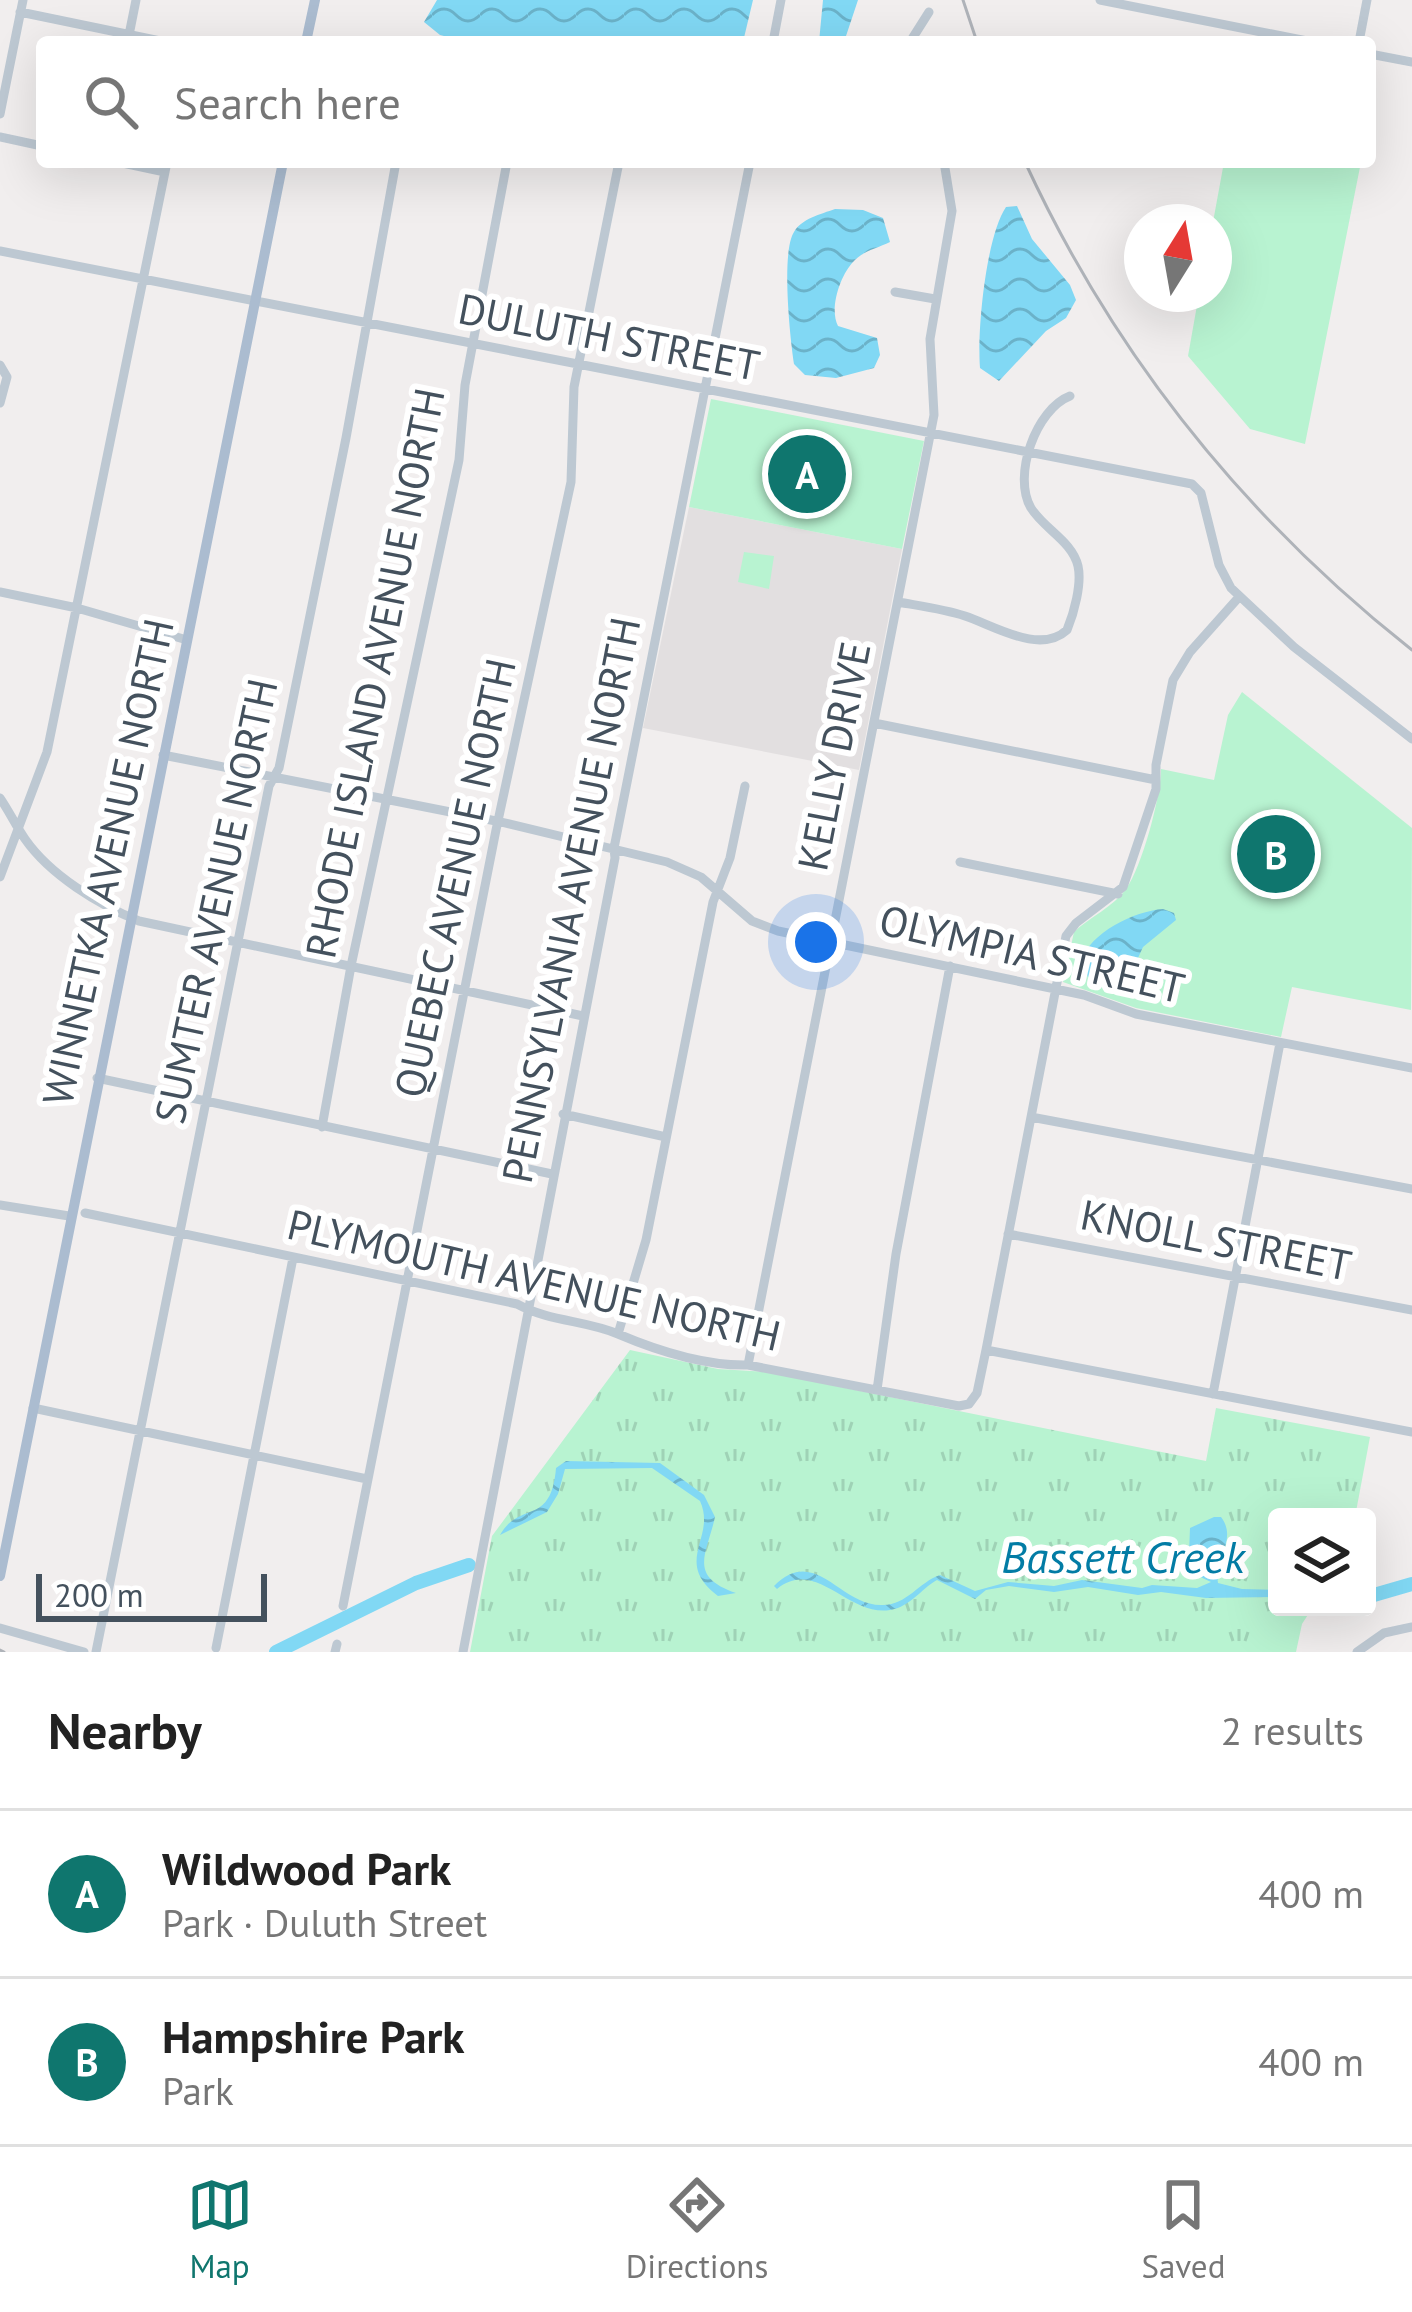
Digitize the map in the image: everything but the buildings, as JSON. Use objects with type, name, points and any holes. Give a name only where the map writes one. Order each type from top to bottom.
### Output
[{"type":"main road","points":[[307,36],[315,0]]},
{"type":"main road","name":"WINNETKA AVENUE NORTH","points":[[0,1576],[282,168]]},
{"type":"street","points":[[129,34],[136,0]]},
{"type":"street","points":[[774,36],[781,0]]},
{"type":"street","points":[[1100,0],[1282,36]]},
{"type":"street","points":[[1360,36],[1367,0]]},
{"type":"street","points":[[0,114],[21,6],[138,36]]},
{"type":"street","points":[[914,36],[929,12]]},
{"type":"street","points":[[1376,55],[1412,62]]},
{"type":"street","points":[[0,137],[36,145]]},
{"type":"street","points":[[0,877],[47,752],[166,168]]},
{"type":"street","name":"SUMTER AVENUE NORTH","points":[[96,1652],[238,942],[346,438],[395,168]]},
{"type":"street","name":"RHODE ISLAND AVENUE NORTH","points":[[322,1126],[351,966],[459,460],[472,344],[506,168]]},
{"type":"street","name":"QUEBEC AVENUE NORTH","points":[[343,1606],[496,830],[571,482],[572,406],[618,168]]},
{"type":"street","name":"PENNSYLVANIA AVENUE NORTH","points":[[463,1652],[614,848],[749,168]]},
{"type":"street","name":"KELLY DRIVE","points":[[748,1365],[931,433],[935,395],[930,339],[952,211],[945,168]]},
{"type":"street","name":"DULUTH STREET","points":[[0,250],[1192,484],[1202,494],[1224,578],[1239,597]]},
{"type":"street","points":[[895,292],[935,299]]},
{"type":"street","points":[[0,403],[7,377],[2,366]]},
{"type":"street","points":[[898,602],[1046,640],[1067,630],[1078,565],[1030,507],[1025,488],[1030,453],[1045,412],[1070,396]]},
{"type":"street","points":[[0,592],[77,608],[187,640]]},
{"type":"street","points":[[1412,739],[1294,647],[1239,597],[1190,652],[1173,680],[1156,780],[1127,878],[1118,894],[1070,928],[986,1350],[1412,1432]]},
{"type":"street","points":[[874,723],[1156,780]]},
{"type":"street","name":"OLYMPIA STREET","points":[[163,755],[501,822],[691,870],[764,927],[1084,995],[1136,1014],[1412,1068]]},
{"type":"street","points":[[618,1334],[646,1240],[717,891],[730,858],[745,786]]},
{"type":"street","points":[[0,798],[26,842],[97,901],[130,917],[583,1016]]},
{"type":"street","points":[[960,862],[1118,894]]},
{"type":"street","points":[[877,1390],[896,1254],[950,966]]},
{"type":"street","points":[[1213,1394],[1280,1043]]},
{"type":"street","points":[[97,1078],[552,1174]]},
{"type":"street","points":[[563,1114],[666,1137]]},
{"type":"street","points":[[1031,1117],[1412,1190]]},
{"type":"street","points":[[0,1205],[69,1216]]},
{"type":"street","name":"PLYMOUTH AVENUE NORTH","points":[[85,1213],[526,1309],[533,1315],[618,1334],[632,1343],[722,1366],[748,1365],[959,1406],[969,1404],[977,1393],[986,1350]]},
{"type":"street","name":"KNOLL STREET","points":[[1008,1234],[1412,1310]]},
{"type":"street","points":[[216,1648],[293,1258]]},
{"type":"street","points":[[33,1408],[368,1479]]},
{"type":"street","points":[[1357,1652],[1384,1633],[1412,1627]]},
{"type":"street","points":[[0,1628],[84,1652]]},
{"type":"shaded area","points":[[689,507],[902,549],[859,770],[643,728]]},
{"type":"green space","points":[[1223,168],[1360,168],[1305,444],[1250,429],[1188,356],[1196,312],[1232,312],[1232,204],[1216,204]]},
{"type":"green space","points":[[711,399],[924,441],[902,549],[689,507]]},
{"type":"green space","points":[[744,552],[774,556],[769,589],[738,582]]},
{"type":"green space","points":[[1242,692],[1412,828],[1411,1010],[1292,987],[1281,1037],[1136,1008],[1063,982],[1074,932],[1115,901],[1132,879],[1150,831],[1161,769],[1214,780],[1228,715]]},
{"type":"green space","points":[[630,1350],[718,1369],[767,1372],[1206,1461],[1216,1408],[1370,1437],[1357,1508],[1268,1508],[1268,1616],[1307,1616],[1296,1652],[470,1652],[492,1536]]},
{"type":"water","points":[[437,0],[753,0],[744,36],[444,36],[424,22]]},
{"type":"water","points":[[823,0],[858,0],[846,36],[820,36]]},
{"type":"water","points":[[1017,206],[1032,239],[1070,285],[1076,300],[1066,318],[1046,331],[999,381],[980,368],[982,308],[999,221],[1006,207]]},
{"type":"water","points":[[835,209],[863,210],[883,218],[890,242],[854,261],[835,302],[838,326],[877,338],[880,355],[874,368],[836,378],[805,375],[794,364],[787,276],[790,242],[797,227]]},
{"type":"water","points":[[1163,909],[1174,913],[1176,920],[1143,947],[1133,969],[1106,982],[1088,977],[1081,961],[1094,941],[1127,919]]},
{"type":"water","points":[[566,1461],[660,1463],[704,1495],[715,1517],[705,1553],[706,1571],[736,1593],[718,1596],[698,1572],[704,1527],[700,1501],[652,1468],[565,1469],[547,1512],[500,1535],[516,1518],[541,1506],[553,1486],[556,1468]]},
{"type":"water","points":[[1221,1517],[1227,1533],[1218,1583],[1268,1590],[1268,1597],[1138,1595],[1088,1587],[1054,1592],[1009,1586],[986,1590],[975,1599],[937,1580],[904,1605],[875,1610],[819,1583],[805,1580],[774,1586],[789,1575],[816,1574],[854,1597],[883,1605],[899,1601],[940,1575],[975,1591],[1008,1582],[1054,1586],[1082,1580],[1142,1588],[1197,1588],[1211,1582],[1196,1575],[1189,1554],[1190,1528]]},
{"type":"waterway","name":"Bassett Creek","points":[[276,1652],[416,1583],[469,1565]]},
{"type":"waterway","name":"Bassett Creek","points":[[1376,1594],[1412,1584]]},
{"type":"railway","points":[[963,0],[975,36]]},
{"type":"railway","points":[[1028,168],[1100,301],[1189,429],[1294,545],[1412,650]]},
{"type":"railway","points":[[0,1650],[4,1652]]},
{"type":"place","name":"Wildwood Park","points":[[807,474]]},
{"type":"place","name":"Hampshire Park","points":[[1276,854]]}]
